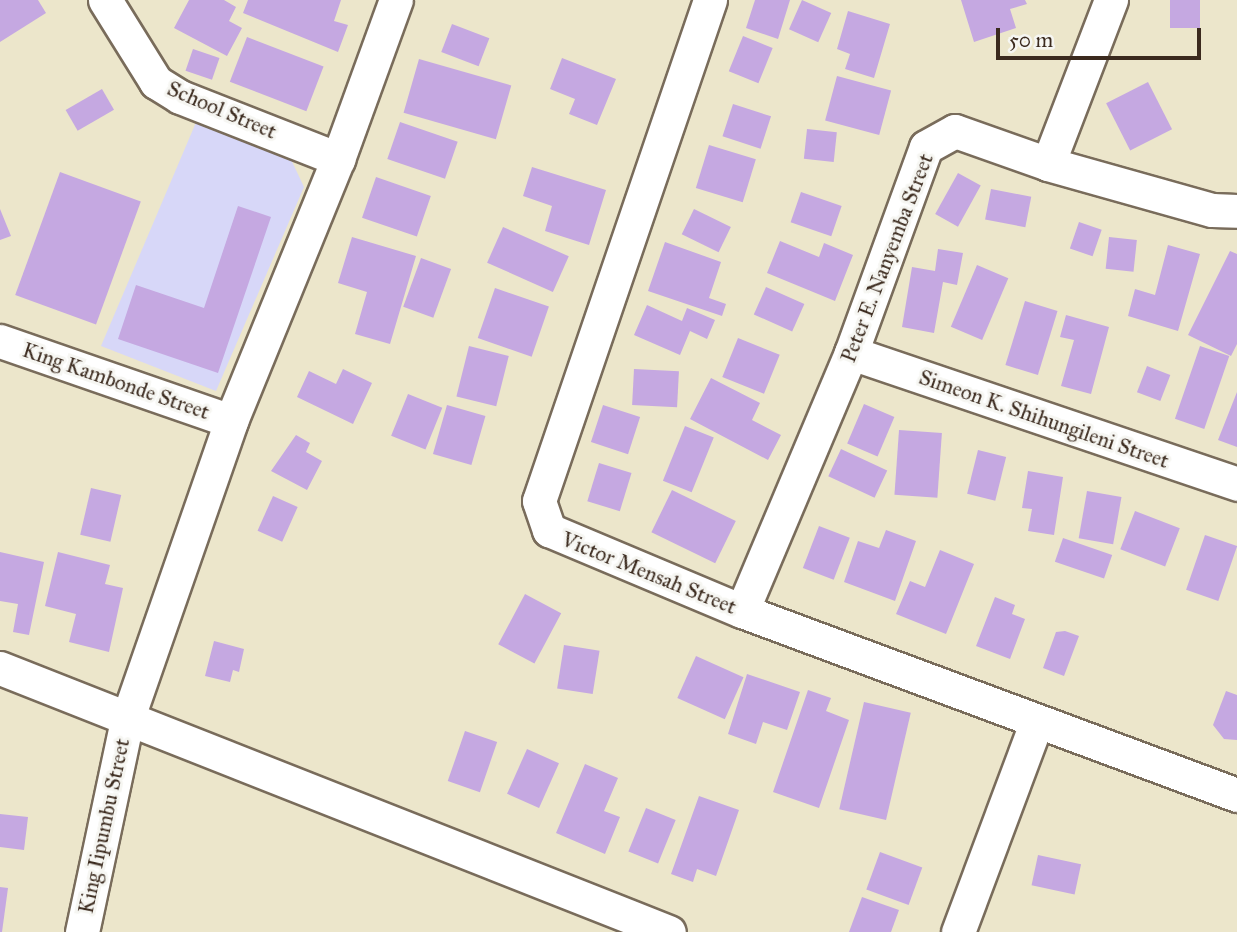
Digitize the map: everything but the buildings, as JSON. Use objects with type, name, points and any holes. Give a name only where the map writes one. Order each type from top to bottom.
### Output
[{"type":"street","name":"School Street","points":[[105,0],[156,82],[180,97],[338,159]]},
{"type":"street","name":"King Iipumbu Street","points":[[82,932],[127,720],[231,421],[338,159],[397,0]]},
{"type":"street","name":"Victor Mensah Street","points":[[710,0],[538,511],[549,530],[559,537],[742,611],[1036,723],[1237,795]]},
{"type":"street","points":[[1048,163],[1111,0]]},
{"type":"street","name":"Peter E. Nanyemba Street","points":[[742,611],[851,353],[926,147],[955,131],[1048,163],[1212,210],[1237,211]]},
{"type":"street","name":"King Kambonde Street","points":[[0,341],[231,421]]},
{"type":"street","name":"Simeon K. Shihungileni Street","points":[[851,353],[1237,484]]},
{"type":"street","points":[[0,668],[669,932]]},
{"type":"street","points":[[958,932],[1036,723]]},
{"type":"shaded area","points":[[197,120],[288,153],[304,187],[216,391],[101,346]]}]
